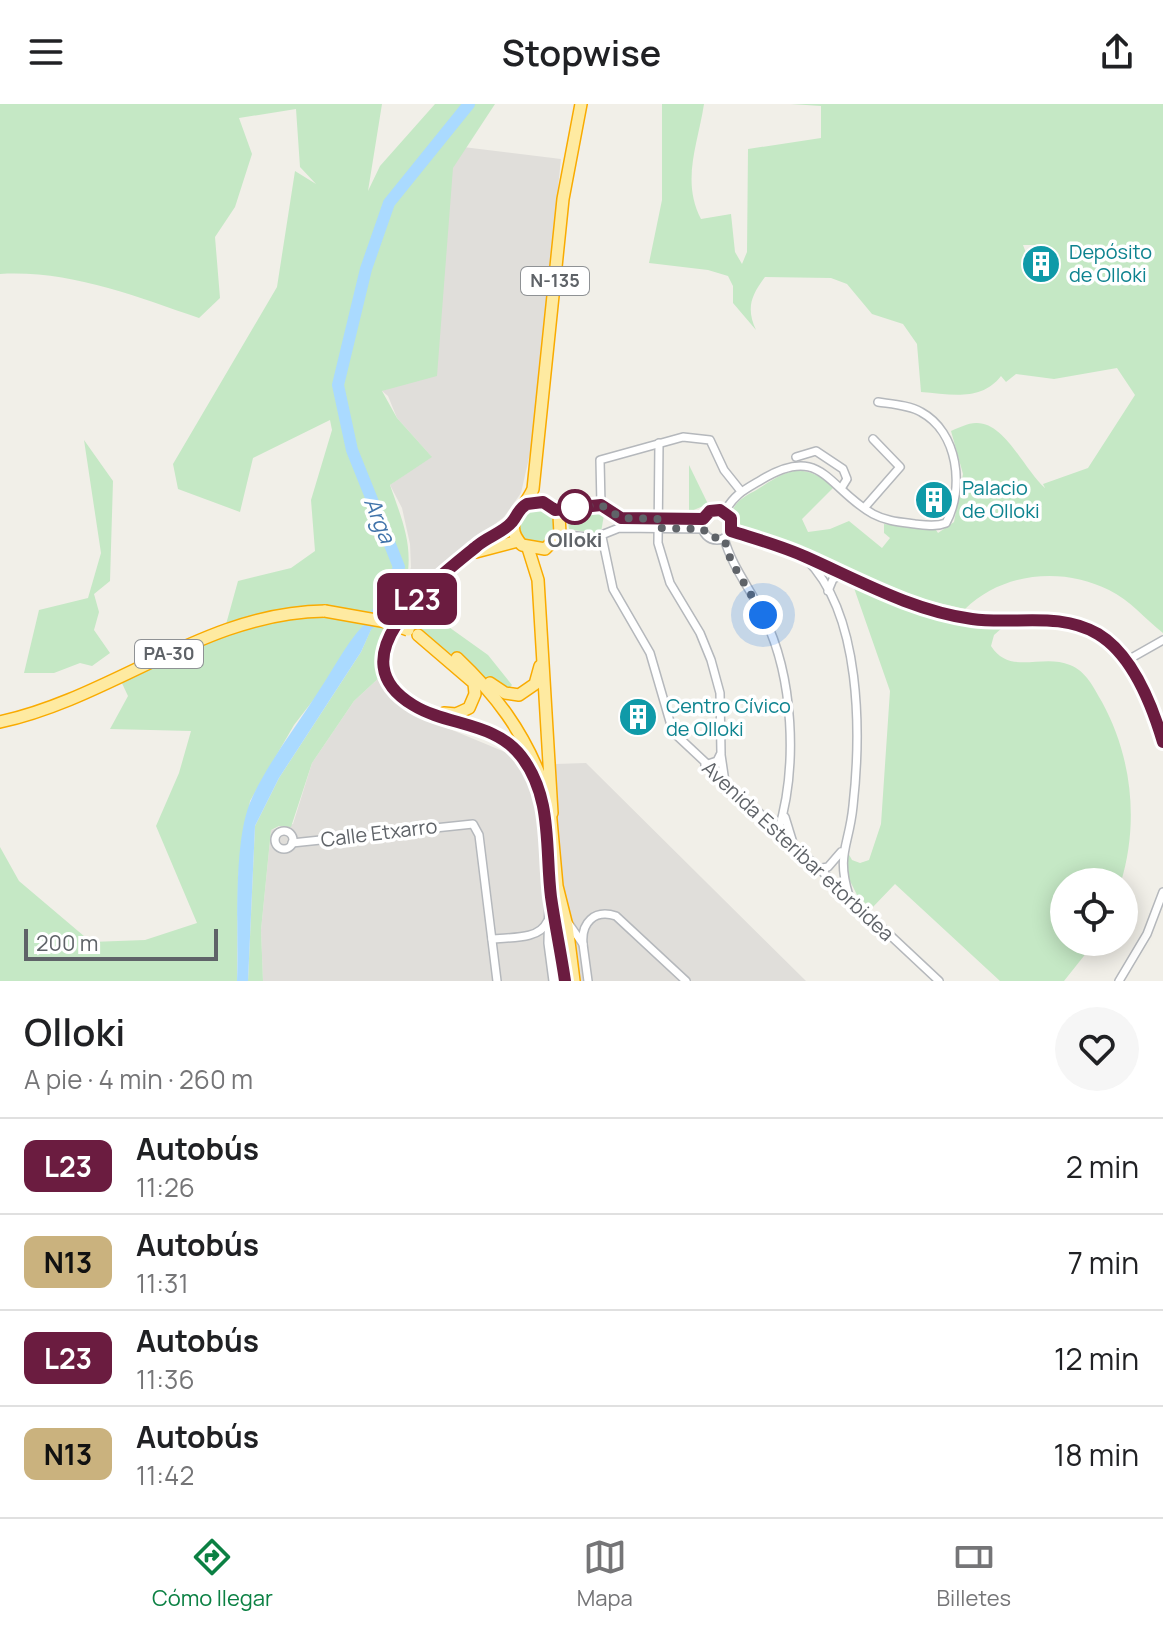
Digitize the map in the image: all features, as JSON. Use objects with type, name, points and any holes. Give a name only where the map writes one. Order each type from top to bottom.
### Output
[{"type":"highway","name":"N-135","points":[[513,521],[527,504],[533,489],[563,199],[581,104]]},
{"type":"highway","name":"N-135","points":[[537,460],[543,502]]},
{"type":"highway","points":[[527,504],[543,502],[555,510],[561,522],[560,534],[545,549],[538,580],[549,819]]},
{"type":"highway","points":[[538,580],[513,521],[465,557],[405,610],[386,643],[384,666],[395,689],[413,705],[485,730],[514,749],[538,787],[549,819]]},
{"type":"highway","points":[[465,557],[496,544],[523,544],[545,549]]},
{"type":"highway","name":"PA-30","points":[[0,722],[86,695],[242,622],[271,614],[325,611],[387,622],[413,633],[457,658],[506,709],[533,755],[545,791],[557,886],[566,918],[574,981]]},
{"type":"highway","points":[[386,643],[390,675],[412,700],[447,714],[469,708],[475,699],[474,683],[413,633]]},
{"type":"highway","points":[[457,658],[505,693],[519,695],[535,684],[540,673],[541,638]]},
{"type":"highway","name":"PA-30","points":[[549,819],[550,888],[565,981]]},
{"type":"street","points":[[725,511],[740,490],[779,469],[804,465],[823,471],[865,507],[886,520],[940,526],[949,517],[956,478],[951,447],[933,420],[916,409],[878,402]]},
{"type":"street","points":[[601,505],[600,460],[683,437],[710,440],[724,470],[740,490]]},
{"type":"street","points":[[865,507],[900,467],[873,439]]},
{"type":"street","points":[[659,443],[658,523],[662,564],[711,660],[720,693],[721,753],[726,784]]},
{"type":"street","points":[[796,457],[816,451],[843,469],[847,479],[842,487]]},
{"type":"street","points":[[555,510],[601,505],[621,518],[703,529]]},
{"type":"street","points":[[710,511],[725,511],[732,522],[731,531],[724,538],[709,537],[703,529],[703,519],[710,511]]},
{"type":"street","points":[[609,531],[611,513]]},
{"type":"street","points":[[560,534],[602,537],[609,531],[703,519]]},
{"type":"street","points":[[731,531],[803,556],[915,605],[951,615],[995,621],[1049,619],[1081,625],[1113,645],[1126,661],[1149,703],[1163,742]]},
{"type":"street","name":"Avenida Esteribar etorbidea","points":[[602,537],[613,589],[656,667],[665,694],[669,723],[683,745],[939,981]]},
{"type":"street","points":[[724,538],[731,561],[763,615],[783,674],[789,729],[778,832]]},
{"type":"street","points":[[803,556],[827,591],[851,658],[858,714],[853,806],[841,852],[842,874],[849,898]]},
{"type":"street","points":[[827,591],[833,579],[844,574]]},
{"type":"street","points":[[1126,661],[1163,640]]},
{"type":"street","points":[[705,765],[717,761],[721,753]]},
{"type":"street","points":[[765,821],[776,818],[783,807]]},
{"type":"street","points":[[783,807],[794,847]]},
{"type":"street","name":"Calle Etxarro","points":[[292,843],[466,823],[475,826],[479,835],[492,939]]},
{"type":"street","points":[[817,869],[828,867],[841,852]]},
{"type":"street","points":[[550,888],[548,922],[553,981]]},
{"type":"street","points":[[1119,981],[1147,934],[1162,897]]},
{"type":"street","points":[[588,981],[582,934],[589,920],[600,914],[616,916],[686,981]]},
{"type":"street","points":[[566,918],[583,944]]},
{"type":"street","points":[[497,981],[492,939],[534,934],[543,930],[548,922]]},
{"type":"shaded area","points":[[455,146],[561,159],[531,449],[521,493],[504,517],[404,595],[411,567],[410,544],[402,508],[390,485],[431,456],[397,418],[388,396],[382,391],[403,383]]},
{"type":"shaded area","points":[[381,676],[404,710],[505,752],[544,790],[555,764],[586,763],[806,981],[263,981],[261,930],[271,830],[293,824],[312,763],[354,701]]},
{"type":"green space","points":[[0,104],[382,104],[368,191],[380,166],[435,104],[495,104],[453,168],[437,376],[382,391],[397,418],[432,457],[390,485],[407,539],[409,564],[404,595],[488,655],[512,685],[505,693],[447,651],[387,622],[379,655],[381,676],[354,701],[312,763],[291,827],[279,826],[271,830],[261,930],[263,981],[248,981],[255,826],[279,778],[361,652],[375,620],[294,725],[250,801],[238,877],[237,981],[0,981],[0,847],[19,881],[91,942],[145,940],[197,923],[156,826],[179,773],[191,731],[110,729],[128,696],[120,679],[225,628],[238,581],[291,568],[315,551],[311,500],[332,430],[330,420],[253,458],[240,512],[178,489],[173,464],[277,287],[295,171],[316,184],[300,167],[296,109],[239,118],[252,154],[235,207],[215,237],[220,298],[199,318],[77,280],[0,274]]},
{"type":"green space","points":[[662,104],[704,104],[693,162],[695,205],[701,219],[731,214],[735,252],[742,264],[747,252],[748,149],[821,138],[821,106],[791,104],[1163,104],[1163,633],[1124,599],[1091,582],[1052,576],[1014,581],[996,587],[965,609],[922,599],[739,524],[733,509],[741,499],[779,476],[804,471],[835,486],[802,519],[808,532],[830,529],[849,521],[882,548],[890,538],[884,533],[884,524],[936,530],[938,533],[954,522],[963,474],[951,431],[976,423],[996,430],[1045,488],[1043,484],[1088,468],[1135,395],[1117,368],[1054,379],[1016,374],[1006,382],[1001,376],[984,390],[975,393],[921,392],[917,344],[903,324],[872,314],[847,284],[831,278],[765,277],[752,302],[751,315],[756,330],[733,303],[733,286],[728,276],[708,270],[649,263],[662,200]],"holes":[[[1023,245],[1044,245],[1051,278],[1037,282]]]},
{"type":"green space","points":[[84,440],[113,481],[110,581],[94,594],[99,612],[94,630],[110,653],[92,666],[80,663],[54,673],[24,673],[39,610],[88,598],[101,553]]},
{"type":"green space","points":[[689,465],[708,504],[689,512]]},
{"type":"green space","points":[[537,508],[549,514],[555,526],[549,538],[537,544],[525,538],[519,526],[525,514]]},
{"type":"green space","points":[[591,509],[604,515],[601,532],[569,529],[567,515]]},
{"type":"green space","points":[[854,588],[945,621],[1002,628],[994,635],[991,646],[999,655],[1017,662],[1049,661],[1070,665],[1093,686],[1112,723],[1126,767],[1130,790],[1130,836],[1125,868],[1050,868],[1050,956],[1084,956],[1064,981],[1000,981],[895,884],[871,909],[857,895],[848,877],[847,851],[852,860],[860,863],[869,860],[881,824],[890,691]]},
{"type":"water","points":[[379,612],[361,652],[279,778],[255,826],[248,981],[237,981],[239,862],[252,798],[275,756],[346,648],[361,628]]},
{"type":"waterway","name":"Arga","points":[[370,623],[386,601],[399,567],[352,450],[338,385],[366,269],[389,203],[469,104]]},
{"type":"bus line","name":"L23","points":[[565,981],[558,925],[551,899],[546,820],[538,787],[530,770],[522,757],[504,740],[485,730],[413,705],[395,689],[384,666],[386,643],[405,610],[478,545],[513,521],[518,511],[527,504],[543,502],[555,510],[601,505],[621,518],[703,519],[710,511],[725,511],[731,518],[731,531],[795,552],[915,605],[974,619],[1049,619],[1081,625],[1113,645],[1126,661],[1149,703],[1163,742]]},
{"type":"place","name":"Depósito de Olloki","points":[[1041,264]]},
{"type":"place","name":"Palacio de Olloki","points":[[934,500]]},
{"type":"place","name":"Olloki","points":[[575,507]]},
{"type":"place","name":"Centro Cívico de Olloki","points":[[638,717]]},
{"type":"route","points":[[575,507],[601,505],[621,518],[659,519],[658,528],[703,529],[709,537],[724,538],[731,561],[763,615]]}]
